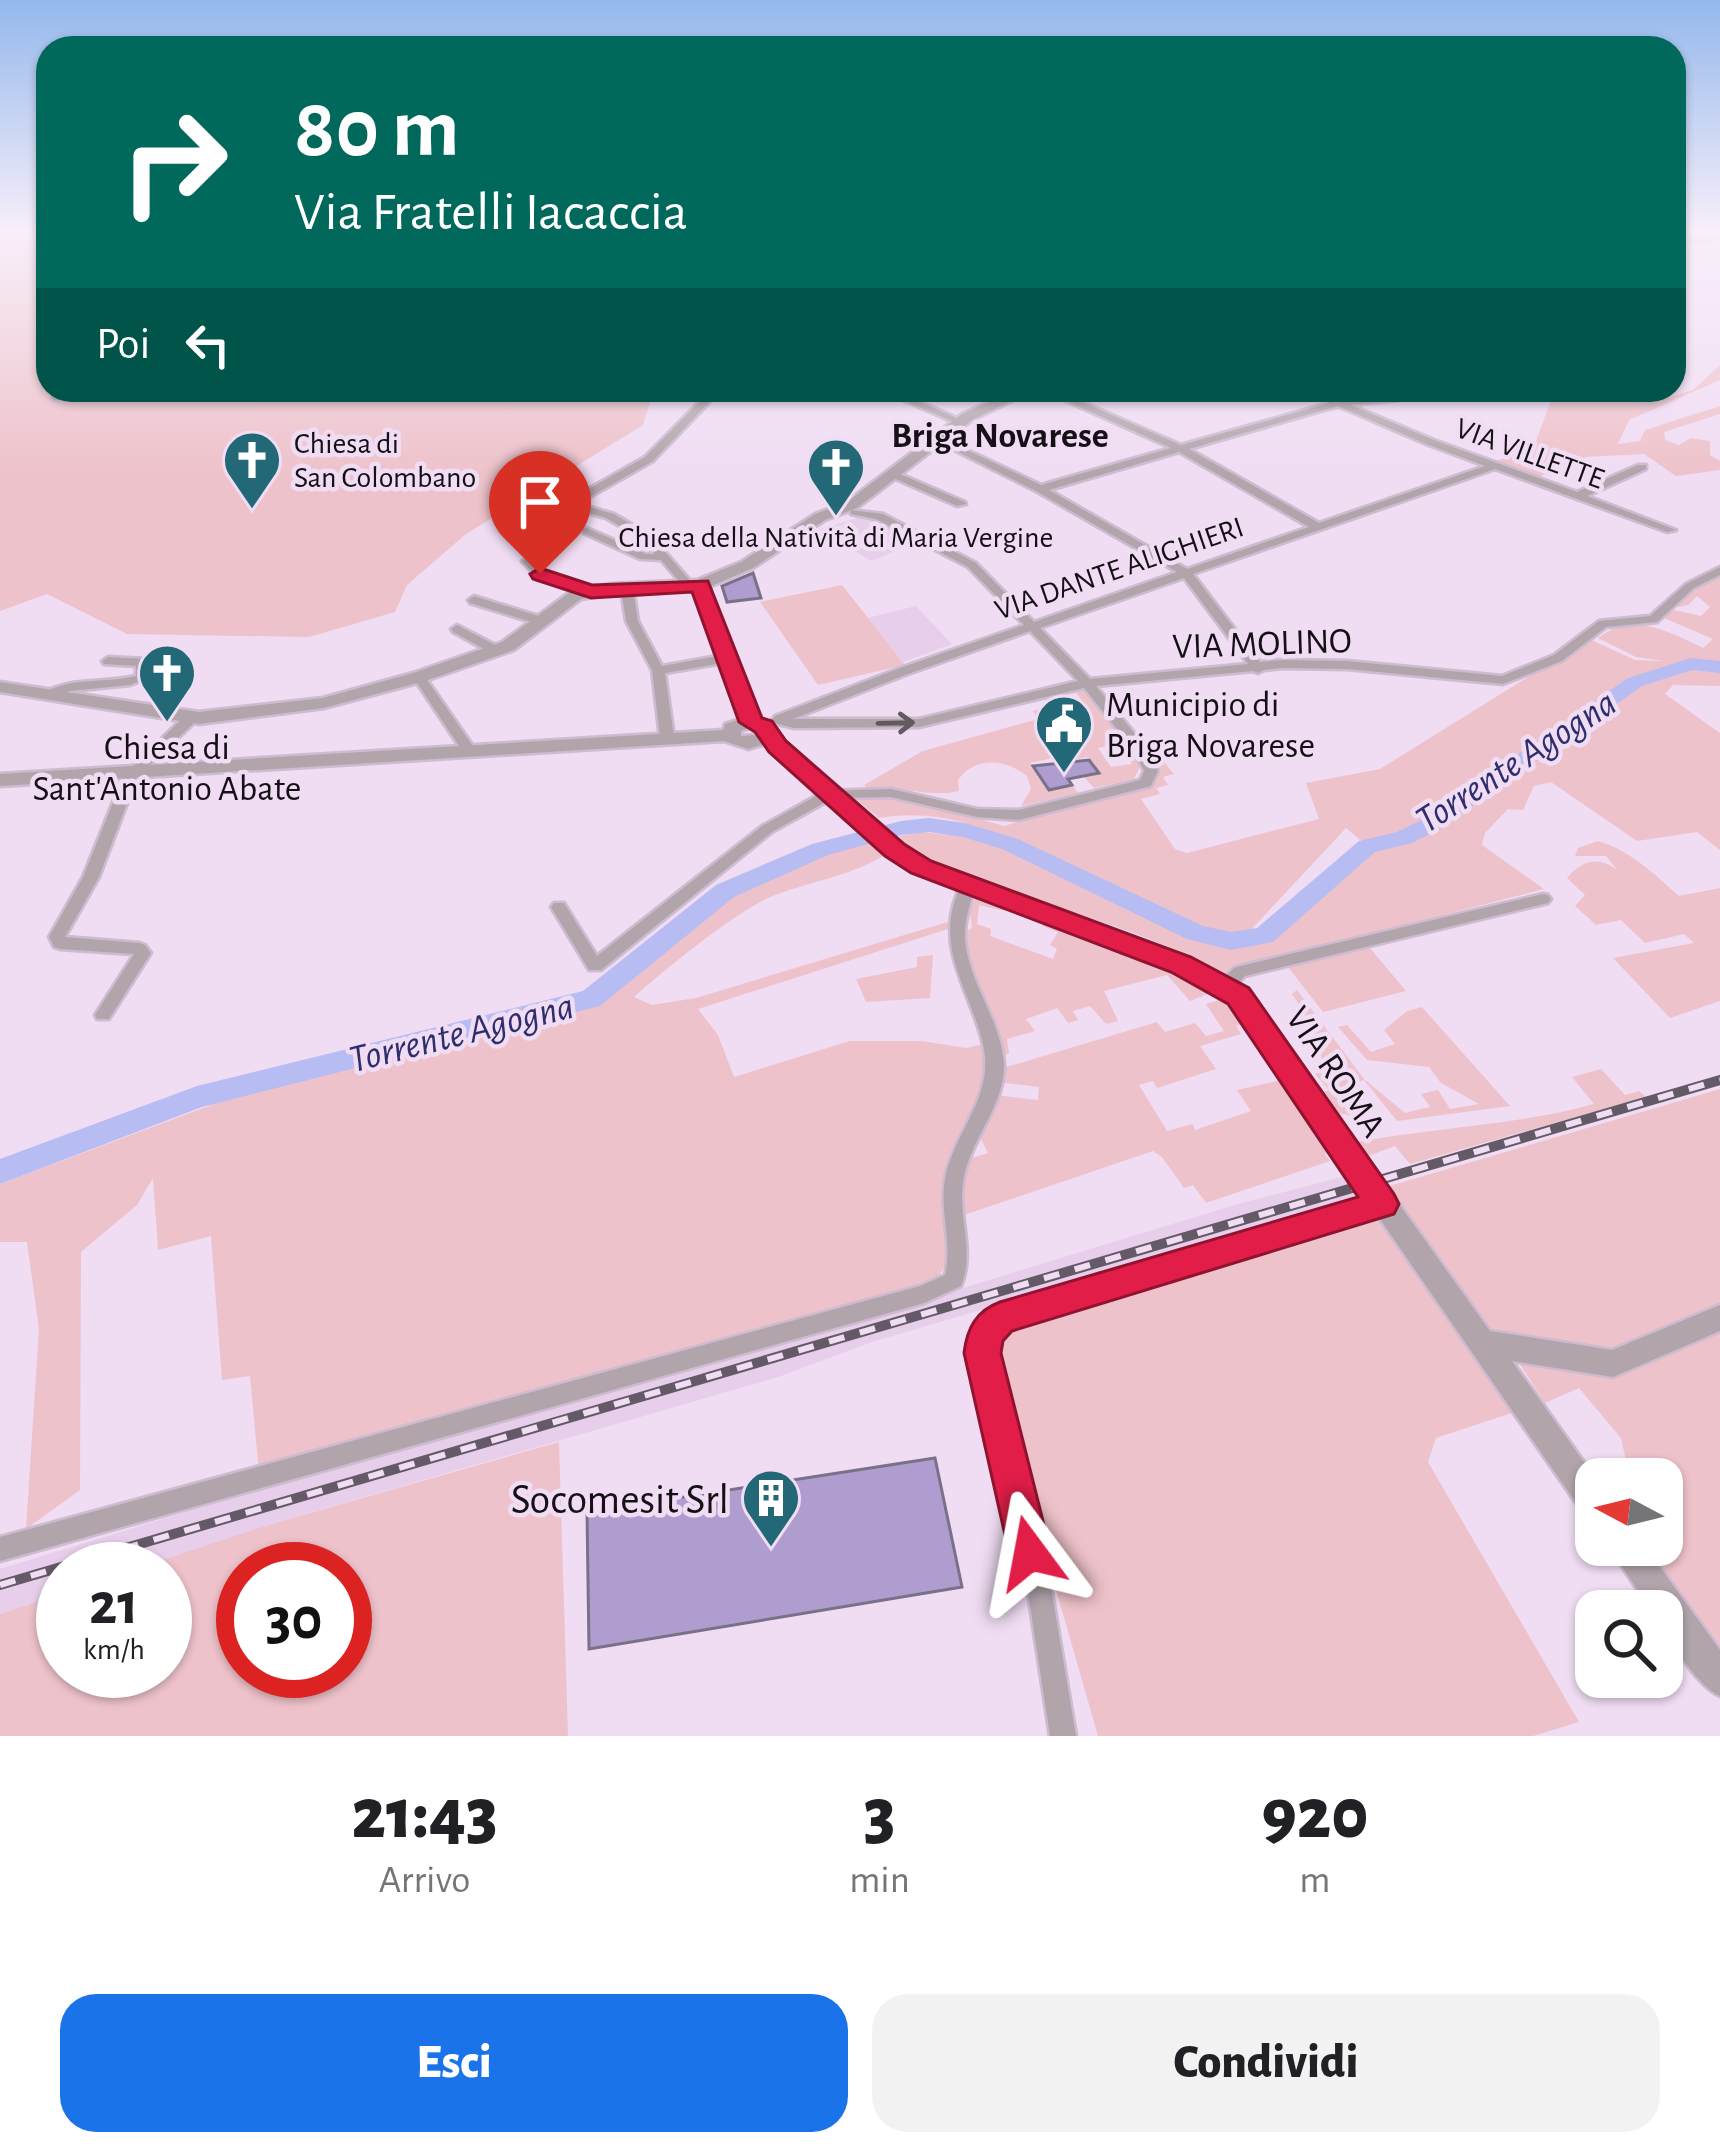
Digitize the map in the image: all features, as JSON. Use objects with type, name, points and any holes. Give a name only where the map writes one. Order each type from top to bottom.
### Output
[{"type":"street","points":[[694,585],[644,536],[575,501],[649,459],[705,402]]},
{"type":"street","points":[[914,402],[961,422]]},
{"type":"street","points":[[0,687],[191,718],[324,703],[419,677],[497,651],[524,637],[564,602],[591,592],[694,585],[747,565],[795,536],[835,526],[937,439],[1002,402]]},
{"type":"street","points":[[1075,402],[1180,448],[1318,527]]},
{"type":"street","name":"VIA VILLETTE","points":[[1330,402],[1671,530]]},
{"type":"street","points":[[1040,489],[1353,402]]},
{"type":"street","points":[[937,439],[1040,489],[1186,573],[1258,669]]},
{"type":"street","name":"VIA DANTE ALIGHIERI","points":[[752,732],[1031,627],[1494,466]]},
{"type":"street","points":[[1577,496],[1642,467]]},
{"type":"street","points":[[893,474],[961,504]]},
{"type":"street","points":[[559,907],[595,966],[766,829],[837,800],[891,793],[977,813],[1019,815],[1146,783],[1151,771],[1148,760],[1087,682],[972,565],[880,516],[854,509]]},
{"type":"street","points":[[587,531],[644,557],[662,557]]},
{"type":"street","points":[[528,561],[540,574],[591,592]]},
{"type":"street","name":"VIA MOLINO","points":[[752,732],[794,724],[919,723],[1087,682],[1258,669],[1347,665],[1503,680],[1558,658],[1603,624],[1653,619],[1690,586],[1720,570]]},
{"type":"street","name":"VIA ROMA","points":[[694,585],[710,609],[752,732],[895,850],[967,886],[1181,964],[1238,996],[1575,1475]]},
{"type":"street","points":[[627,589],[632,621],[658,670],[668,737]]},
{"type":"street","points":[[474,600],[541,620]]},
{"type":"street","points":[[457,629],[497,651]]},
{"type":"street","points":[[658,670],[729,658]]},
{"type":"street","points":[[47,694],[62,686],[125,684],[142,678],[145,670],[143,662],[108,661]]},
{"type":"street","points":[[419,677],[470,752]]},
{"type":"street","points":[[103,1015],[143,953],[60,943],[57,937],[91,877],[131,775],[191,718]]},
{"type":"street","points":[[0,780],[752,732]]},
{"type":"street","points":[[0,1549],[924,1294],[954,1280],[959,1267],[952,1209],[954,1180],[962,1150],[983,1110],[995,1064],[964,966],[957,926],[967,886]]},
{"type":"street","points":[[1224,986],[1240,972],[1543,898]]},
{"type":"street","points":[[1063,1736],[1040,1593],[982,1353],[985,1334],[1000,1318],[1382,1204]]},
{"type":"street","points":[[1480,1342],[1613,1364],[1720,1318]]},
{"type":"street","points":[[1639,1566],[1720,1679]]},
{"type":"shaded area","points":[[0,312],[36,312],[36,402],[650,402],[643,425],[466,534],[407,585],[395,612],[309,637],[127,634],[47,594],[0,611]]},
{"type":"shaded area","points":[[1720,365],[1720,380],[1686,395]]},
{"type":"shaded area","points":[[1550,402],[1670,402],[1629,420],[1618,444],[1640,441],[1645,430],[1720,406],[1720,414],[1664,432],[1665,440],[1679,445],[1691,438],[1710,441],[1710,455],[1720,461],[1720,470],[1676,476],[1644,454],[1586,457],[1538,477],[1496,461],[1534,446]]},
{"type":"shaded area","points":[[864,516],[916,542],[872,561],[817,530]]},
{"type":"shaded area","points":[[1720,574],[1720,664],[1690,662],[1633,681],[1433,821],[1402,836],[1365,844],[1346,828],[1249,932],[1202,929],[1156,915],[978,827],[930,816],[879,818],[857,800],[897,796],[1004,826],[1144,787],[1154,771],[1154,759],[1160,757],[1174,774],[1163,777],[1168,785],[1156,788],[1160,794],[1141,799],[1175,849],[1187,853],[1319,819],[1306,783],[1380,769],[1589,639],[1635,660],[1664,661],[1636,657],[1598,638],[1624,626],[1650,626],[1703,648],[1713,639],[1664,618],[1674,610],[1701,616],[1710,607],[1697,596],[1688,605],[1678,607],[1677,602]]},
{"type":"shaded area","points":[[842,585],[905,665],[818,685],[760,602]]},
{"type":"shaded area","points":[[916,606],[952,644],[903,662],[868,618]]},
{"type":"shaded area","points":[[1693,665],[1720,668],[1720,686],[1673,685],[1665,694],[1720,733],[1720,850],[1697,832],[1637,841],[1551,782],[1534,786],[1523,810],[1508,809],[1485,833],[1482,845],[1544,889],[1443,915],[1444,920],[1314,948],[1225,977],[1145,938],[943,869],[899,836],[921,832],[980,838],[1196,935],[1232,942],[1265,937],[1370,848],[1436,823],[1637,683]]},
{"type":"shaded area","points":[[1082,688],[1123,743],[1098,748],[1111,767],[1132,764],[1128,757],[1135,755],[1140,767],[1134,779],[1094,788],[1083,776],[1098,772],[1088,757],[1066,761],[1061,756],[1030,763],[1049,790],[1072,785],[1078,793],[1021,806],[1031,789],[1027,776],[1000,763],[973,767],[958,780],[959,791],[948,793],[864,785],[923,751],[1038,719],[1033,711],[1049,707],[1064,717],[1090,711],[1074,690]]},
{"type":"shaded area","points":[[870,835],[889,852],[861,867],[752,906],[634,997],[652,1005],[696,998],[951,921],[951,928],[698,1009],[718,1035],[734,1077],[850,1041],[922,1041],[966,1048],[984,1044],[988,1078],[956,1151],[952,1239],[937,1279],[259,1472],[250,1376],[222,1380],[211,1236],[158,1250],[153,1178],[137,1205],[81,1252],[80,1490],[26,1529],[39,1329],[27,1242],[0,1242],[0,1184],[289,1076],[592,1001],[731,896]]},
{"type":"shaded area","points":[[1598,841],[1631,857],[1679,896],[1720,888],[1720,1001],[1670,1018],[1613,958],[1694,943],[1684,934],[1645,943],[1621,920],[1596,925],[1575,906],[1585,895],[1567,878],[1573,872],[1585,863],[1598,862],[1618,871],[1606,856],[1575,856],[1578,848]]},
{"type":"shaded area","points":[[977,897],[1008,905],[1005,911],[979,905],[977,924],[991,929],[990,936],[1053,959],[1057,949],[1050,945],[1058,932],[1042,926],[1047,917],[1213,987],[1190,1001],[1167,975],[1104,991],[1118,1021],[1106,1024],[1090,1006],[1073,1011],[1078,1020],[1068,1023],[1057,1008],[1026,1019],[1035,1031],[1007,1039],[1009,1053],[1003,1057],[992,1045],[960,934],[972,928],[969,906]]},
{"type":"shaded area","points":[[1369,947],[1406,991],[1323,1012],[1288,967]]},
{"type":"shaded area","points":[[933,955],[930,998],[866,1002],[856,979],[917,967],[917,957]]},
{"type":"shaded area","points":[[1297,990],[1364,1079],[1405,1113],[1430,1107],[1421,1094],[1438,1090],[1450,1109],[1479,1104],[1441,1083],[1429,1067],[1367,1060],[1338,1027],[1347,1025],[1371,1052],[1395,1044],[1384,1030],[1407,1011],[1422,1007],[1510,1106],[1397,1121],[1364,1080],[1358,1082],[1361,1090],[1338,1098],[1350,1114],[1363,1111],[1369,1119],[1333,1112],[1319,1094],[1329,1090],[1315,1074],[1324,1071],[1312,1031],[1292,994]]},
{"type":"shaded area","points":[[1226,998],[1245,1023],[1236,1026],[1241,1034],[1200,1046],[1216,1069],[1157,1088],[1153,1081],[1139,1085],[1167,1131],[1193,1124],[1195,1130],[1251,1111],[1237,1090],[1278,1081],[1292,1084],[1335,1149],[1325,1154],[1330,1161],[1206,1203],[1193,1185],[1184,1188],[1153,1151],[961,1216],[962,1161],[988,1153],[977,1131],[995,1095],[1038,1100],[1039,1087],[996,1082],[1000,1069],[1157,1022],[1165,1032],[1195,1023],[1206,1036],[1224,1031],[1206,1004]]},
{"type":"shaded area","points":[[1601,1069],[1625,1095],[1639,1091],[1646,1097],[1410,1164],[1395,1146],[1368,1156],[1377,1168],[1371,1170],[1353,1143],[1594,1104],[1572,1077]]},
{"type":"shaded area","points":[[1720,1089],[1720,1308],[1610,1353],[1479,1335],[1376,1190]]},
{"type":"shaded area","points":[[1353,1174],[1369,1196],[192,1550],[192,1542],[88,1542],[443,1433],[767,1348],[1238,1204]]},
{"type":"shaded area","points":[[1375,1212],[1515,1412],[1436,1438],[1428,1462],[1579,1722],[1533,1736],[1098,1736],[995,1347],[1006,1328]]},
{"type":"shaded area","points":[[1720,1318],[1720,1654],[1683,1602],[1683,1590],[1674,1590],[1657,1566],[1683,1566],[1683,1458],[1625,1458],[1621,1438],[1579,1388],[1545,1403],[1509,1347],[1613,1364]]},
{"type":"shaded area","points":[[559,1442],[568,1736],[0,1736],[0,1614],[36,1602],[36,1698],[192,1698],[192,1550],[216,1542],[216,1698],[372,1698],[372,1542],[216,1542]]},
{"type":"shaded area","points":[[36,1558],[36,1602],[0,1614],[0,1569]]},
{"type":"building","points":[[753,573],[761,598],[727,602],[722,586]]},
{"type":"building","name":"Municipio di Briga Novarese","points":[[1089,760],[1099,773],[1068,779],[1072,785],[1049,790],[1033,766]]},
{"type":"building","name":"Socomesit Srl","points":[[935,1458],[962,1587],[589,1649],[587,1512]]},
{"type":"waterway","name":"Torrente Agogna","points":[[0,1172],[197,1097],[591,999],[725,891],[820,849],[901,828],[929,825],[965,830],[1010,844],[1196,933],[1231,941],[1264,936],[1367,846],[1404,838],[1435,822],[1635,682],[1691,664],[1720,667]]},
{"type":"railway","points":[[0,1585],[1720,1080]]},
{"type":"place","name":"Chiesa di San Colombano","points":[[252,511]]},
{"type":"place","name":"Chiesa della Natività di Maria Vergine","points":[[836,518]]},
{"type":"place","name":"Chiesa di Sant'Antonio Abate","points":[[167,724]]},
{"type":"place","name":"Municipio di Briga Novarese","points":[[1064,775]]},
{"type":"place","name":"Socomesit Srl","points":[[771,1549]]},
{"type":"district","name":"Briga Novarese","points":[[1000,434]]},
{"type":"route","points":[[540,574],[591,592],[700,585],[751,722],[764,727],[777,747],[921,867],[1181,964],[1238,996],[1382,1204],[1000,1318],[985,1334],[982,1353],[1030,1553]]}]
